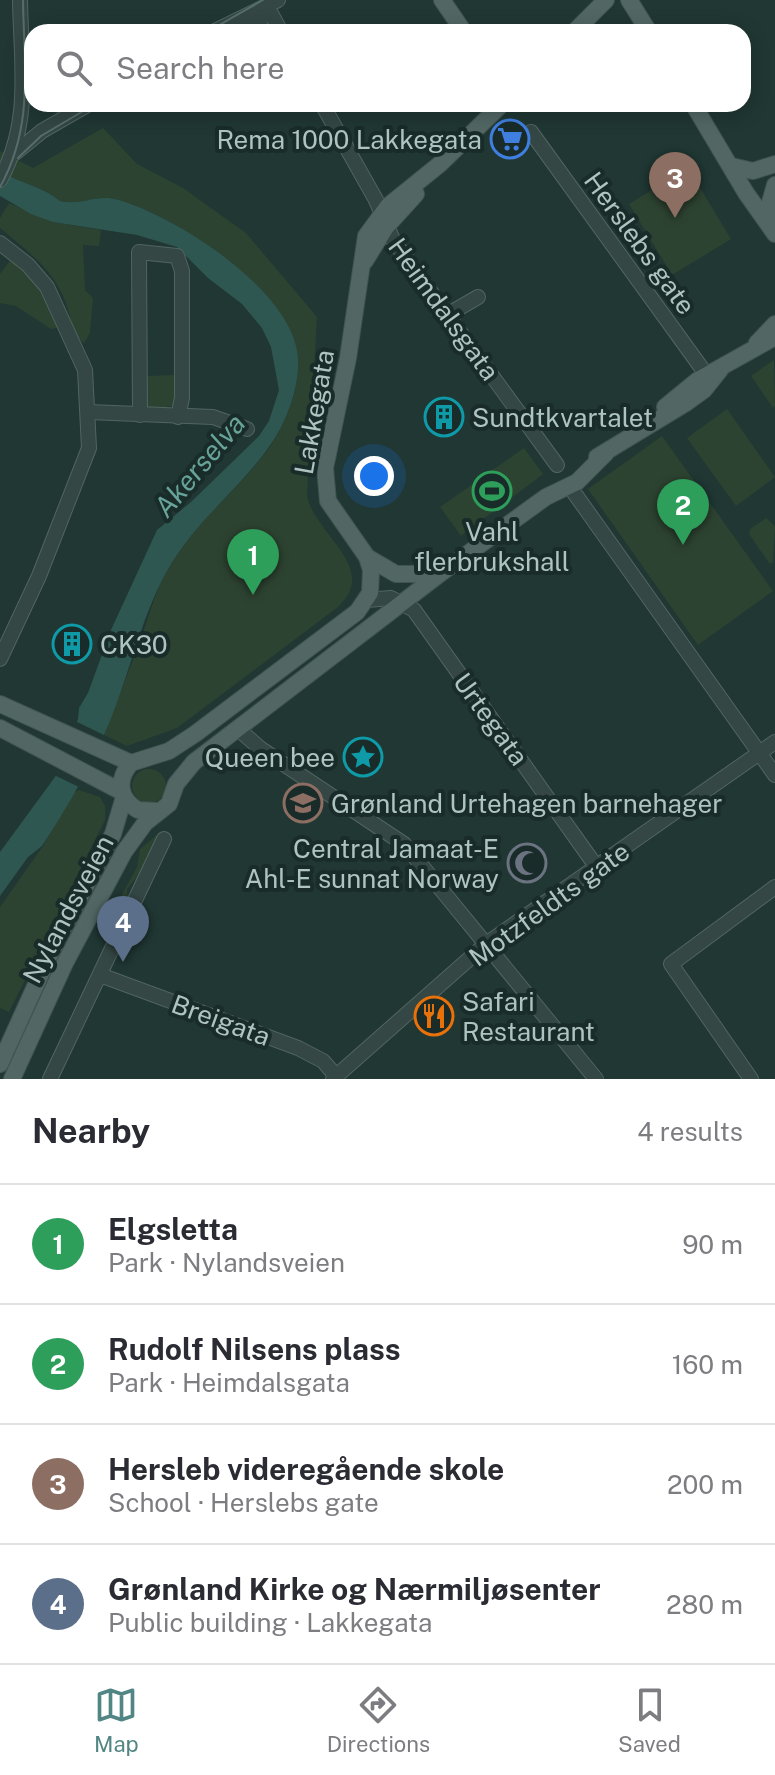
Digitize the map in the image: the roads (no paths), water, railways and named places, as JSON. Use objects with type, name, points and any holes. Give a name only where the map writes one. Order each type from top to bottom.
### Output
[{"type":"main road","points":[[442,0],[458,24]]},
{"type":"main road","points":[[582,24],[606,0]]},
{"type":"main road","points":[[629,0],[644,24]]},
{"type":"main road","name":"Lakkegata","points":[[441,573],[403,575],[367,557],[328,501],[324,478],[363,264],[384,220],[494,112]]},
{"type":"main road","points":[[698,112],[773,230]]},
{"type":"main road","points":[[731,166],[753,171],[775,164]]},
{"type":"main road","points":[[773,230],[769,206],[775,185]]},
{"type":"main road","points":[[546,497],[570,473],[606,453],[653,420],[679,394],[713,376],[756,345],[775,324]]},
{"type":"main road","points":[[756,345],[775,337]]},
{"type":"main road","points":[[546,497],[570,487],[592,470],[606,453]]},
{"type":"main road","name":"Nylandsveien","points":[[0,1064],[28,1021],[124,852],[157,811],[169,804],[176,784],[194,762],[441,573],[546,497]]},
{"type":"main road","name":"Lakkegata","points":[[367,557],[370,592]]},
{"type":"main road","points":[[0,704],[110,756],[131,763],[152,757],[195,734],[357,612],[370,592]]},
{"type":"main road","points":[[0,728],[100,778],[123,795]]},
{"type":"main road","points":[[152,757],[169,766],[176,784]]},
{"type":"main road","name":"Nylandsveien","points":[[12,1079],[28,1021],[113,834],[123,795],[122,779],[131,763]]},
{"type":"main road","name":"Nylandsveien","points":[[123,795],[138,810],[157,811]]},
{"type":"street","points":[[0,180],[14,155],[21,125],[20,0]]},
{"type":"street","points":[[227,24],[251,10],[273,3]]},
{"type":"street","points":[[257,24],[273,3]]},
{"type":"street","points":[[273,3],[279,24]]},
{"type":"street","points":[[22,69],[24,73]]},
{"type":"street","points":[[14,155],[51,125],[75,112]]},
{"type":"street","name":"Heimdalsgata","points":[[326,112],[384,220],[447,315],[457,341],[557,465]]},
{"type":"street","name":"Herslebs gate","points":[[531,132],[713,376]]},
{"type":"street","points":[[0,659],[39,576],[89,448],[85,370],[47,287],[28,265],[2,244]]},
{"type":"street","points":[[140,415],[139,252],[172,253],[181,265],[182,398],[178,417]]},
{"type":"street","points":[[447,315],[478,297]]},
{"type":"street","points":[[88,412],[213,417],[247,429]]},
{"type":"street","points":[[570,487],[775,775]]},
{"type":"street","points":[[370,592],[403,602]]},
{"type":"street","name":"Urtegata","points":[[403,602],[414,610],[598,869]]},
{"type":"street","points":[[237,728],[261,749],[404,844],[596,1079]]},
{"type":"street","name":"Motzfeldts gate","points":[[334,1077],[486,944],[598,869],[775,742]]},
{"type":"street","points":[[50,1079],[164,839]]},
{"type":"street","points":[[751,1079],[671,964],[775,887]]},
{"type":"street","name":"Breigata","points":[[100,975],[298,1048],[323,1061],[334,1077]]},
{"type":"water","points":[[0,171],[60,201],[119,200],[169,221],[196,237],[223,256],[270,299],[296,346],[298,371],[293,397],[277,434],[246,476],[192,535],[167,571],[149,610],[104,735],[90,763],[42,846],[28,857],[0,896],[0,852],[55,777],[111,630],[157,530],[191,502],[259,436],[269,421],[279,390],[271,347],[262,328],[242,304],[208,278],[177,247],[137,235],[53,222],[31,214],[0,196]]},
{"type":"tram line","points":[[23,0],[24,36]]},
{"type":"tram line","points":[[221,24],[263,0]]},
{"type":"tram line","points":[[0,187],[18,141],[24,104]]},
{"type":"tram line","points":[[18,158],[41,136],[82,112]]},
{"type":"place","name":"Rema 1000 Lakkegata","points":[[510,139]]},
{"type":"place","name":"Hersleb videregående skole","points":[[675,218]]},
{"type":"place","name":"Sundtkvartalet","points":[[444,417]]},
{"type":"place","name":"Vahl flerbrukshall","points":[[492,491]]},
{"type":"place","name":"Rudolf Nilsens plass","points":[[683,545]]},
{"type":"place","name":"Elgsletta","points":[[253,595]]},
{"type":"place","name":"CK30","points":[[72,644]]},
{"type":"place","name":"Queen bee","points":[[363,757]]},
{"type":"place","name":"Grønland Urtehagen barnehager","points":[[303,803]]},
{"type":"place","name":"Central Jamaat-E Ahl-E sunnat Norway","points":[[527,863]]},
{"type":"place","name":"Grønland Kirke og Nærmiljøsenter","points":[[123,962]]},
{"type":"place","name":"Safari Restaurant","points":[[434,1016]]},
{"type":"water label","name":"Akerselva","points":[[199,465]]}]
